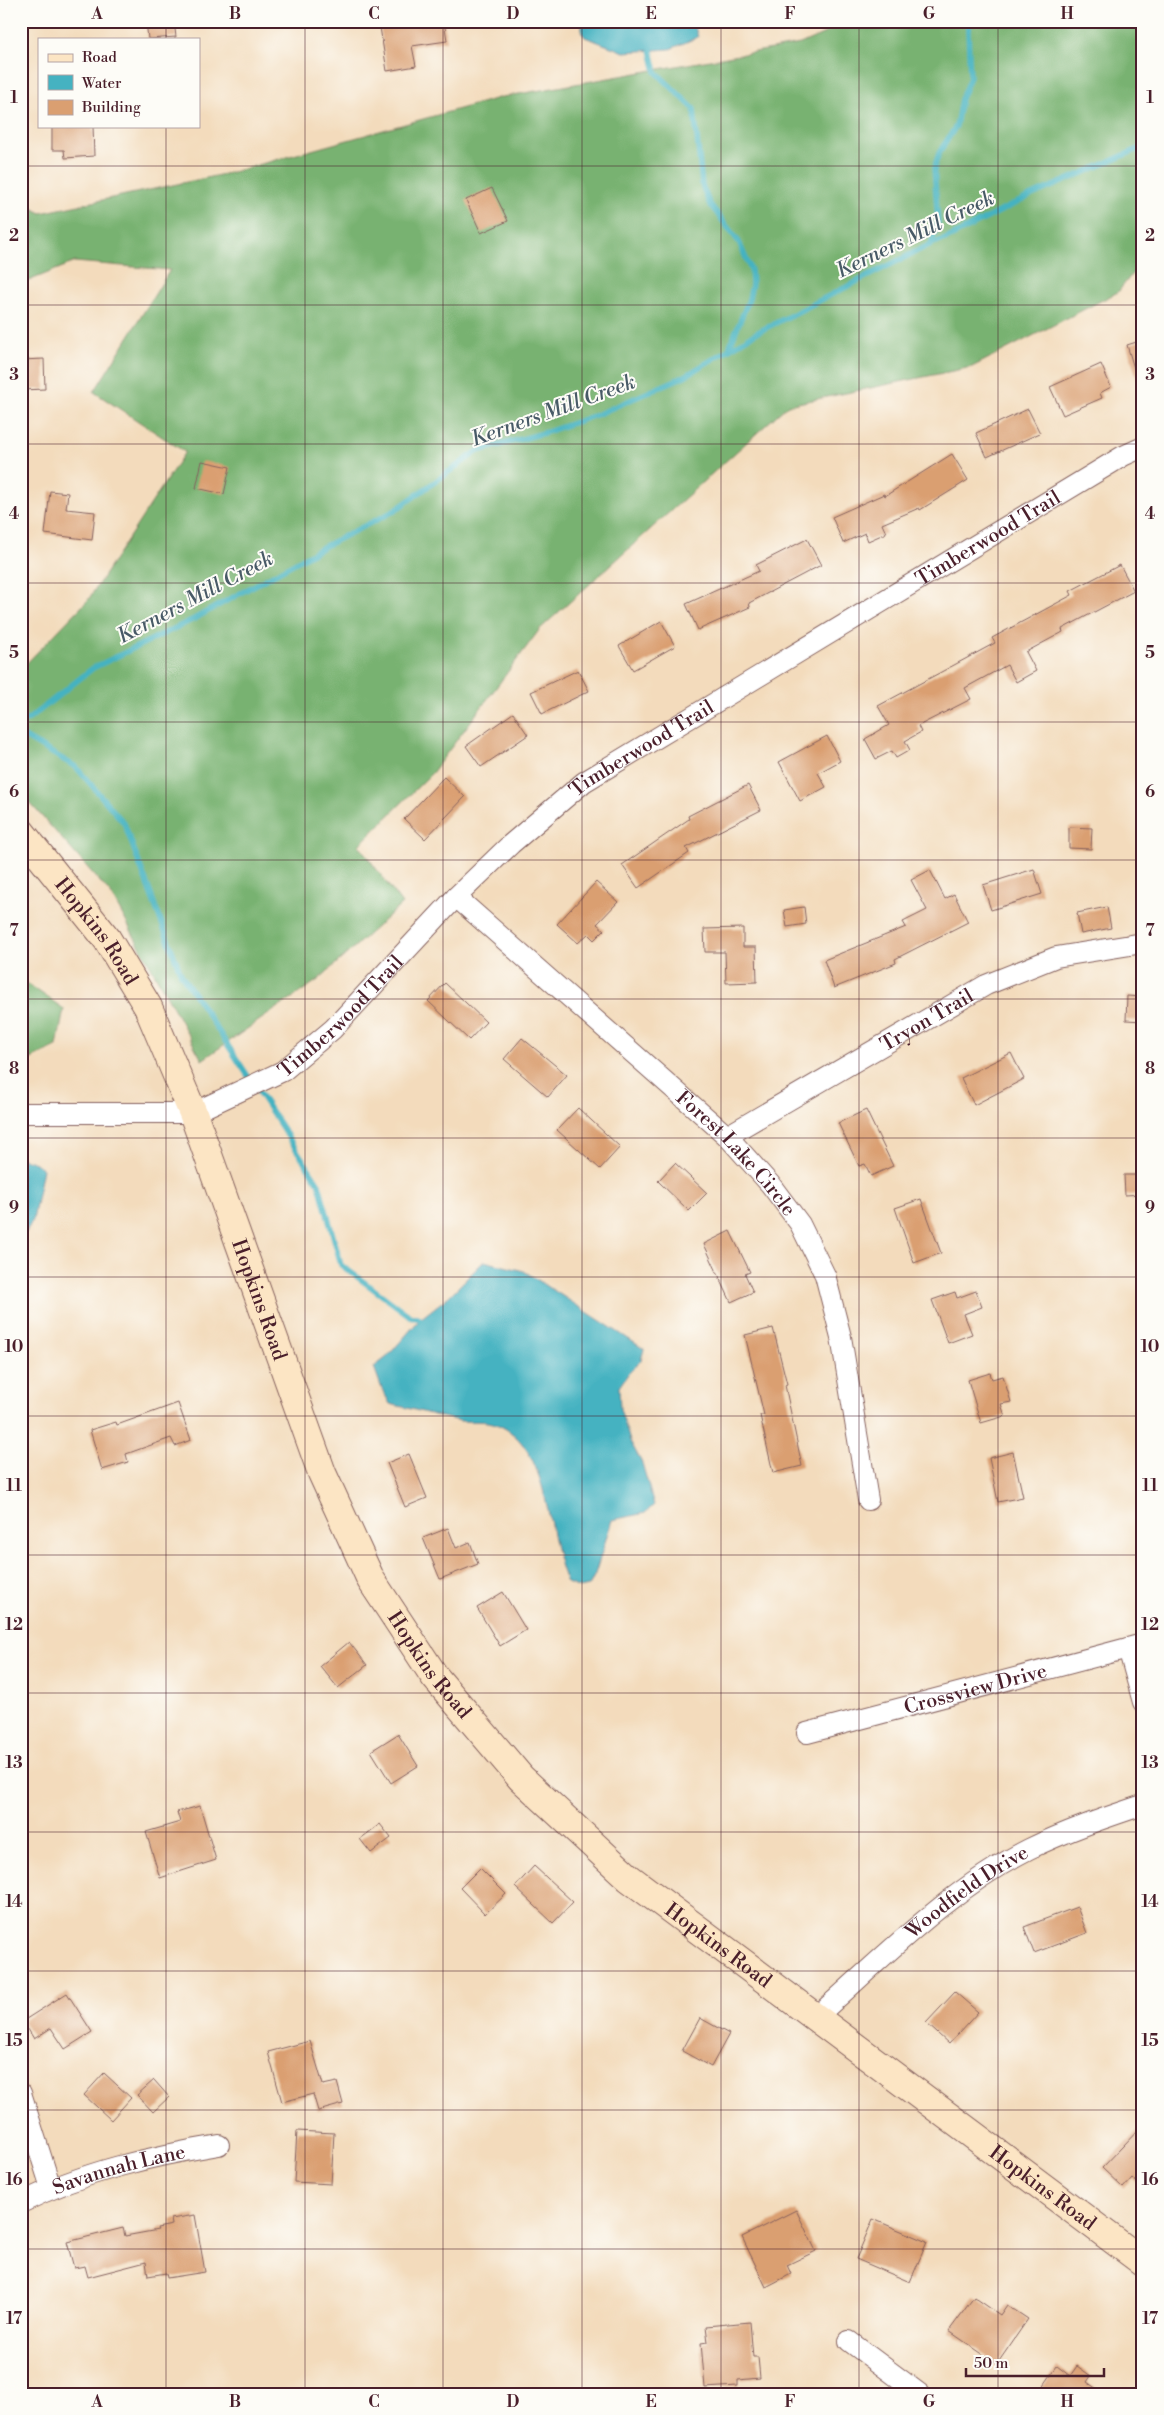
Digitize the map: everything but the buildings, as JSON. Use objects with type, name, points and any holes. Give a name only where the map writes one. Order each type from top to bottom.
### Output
[{"type":"main road","name":"Hopkins Road","points":[[21,832],[107,939],[148,1007],[193,1113],[322,1473],[371,1580],[435,1677],[521,1778],[629,1878],[1143,2262]]},
{"type":"street","name":"Timberwood Trail","points":[[193,1113],[283,1071],[333,1029],[456,897],[511,844],[584,782],[1106,466],[1143,447]]},
{"type":"street","name":"Forest Lake Circle","points":[[456,897],[727,1136],[770,1184],[800,1224],[825,1275],[841,1337],[868,1500]]},
{"type":"street","name":"Tryon Trail","points":[[727,1136],[986,984],[1056,957],[1143,943]]},
{"type":"street","points":[[21,1113],[193,1113]]},
{"type":"street","points":[[1135,1646],[1143,1702]]},
{"type":"street","name":"Crossview Drive","points":[[807,1732],[1135,1646]]},
{"type":"street","name":"Woodfield Drive","points":[[815,2018],[953,1897],[993,1870],[1030,1849],[1085,1825],[1143,1805]]},
{"type":"street","points":[[21,2093],[51,2188]]},
{"type":"street","name":"Savannah Lane","points":[[21,2203],[51,2188],[163,2154],[219,2145]]},
{"type":"street","points":[[849,2341],[920,2394]]},
{"type":"green space","points":[[852,21],[1143,21],[1143,260],[1118,292],[972,367],[788,405],[540,629],[432,773],[359,845],[402,904],[318,980],[202,1060],[111,894],[21,793],[21,669],[88,600],[185,452],[94,392],[170,270],[75,262],[21,284],[21,202],[41,213],[229,173],[502,97],[800,44]]},
{"type":"green space","points":[[21,979],[64,1009],[57,1046],[21,1064]]},
{"type":"water","points":[[583,21],[693,21],[698,37],[670,49],[624,52],[585,37],[581,32]]},
{"type":"water","points":[[21,1158],[36,1163],[43,1169],[33,1220],[21,1241]]},
{"type":"water","points":[[484,1261],[524,1271],[644,1349],[641,1360],[619,1387],[620,1409],[630,1441],[642,1463],[654,1505],[645,1513],[612,1520],[595,1574],[589,1586],[580,1588],[567,1583],[560,1564],[537,1472],[528,1452],[514,1435],[492,1423],[461,1421],[390,1404],[374,1367],[387,1357],[420,1319],[448,1297]]},
{"type":"waterway","points":[[931,244],[938,223],[934,168],[939,153],[956,126],[961,99],[970,77],[968,31],[970,21]]},
{"type":"waterway","points":[[651,50],[656,72],[694,109],[702,185],[709,203],[739,242],[751,270],[752,284],[749,299],[729,348]]},
{"type":"waterway","name":"Kerners Mill Creek","points":[[21,722],[29,719],[93,668],[194,619],[323,547],[394,511],[478,451],[547,432],[596,415],[685,376],[756,333],[931,244],[948,238],[1030,196],[1143,147]]},
{"type":"waterway","points":[[21,735],[76,767],[124,823],[181,974],[319,1184],[341,1265],[410,1316],[420,1319]]}]
